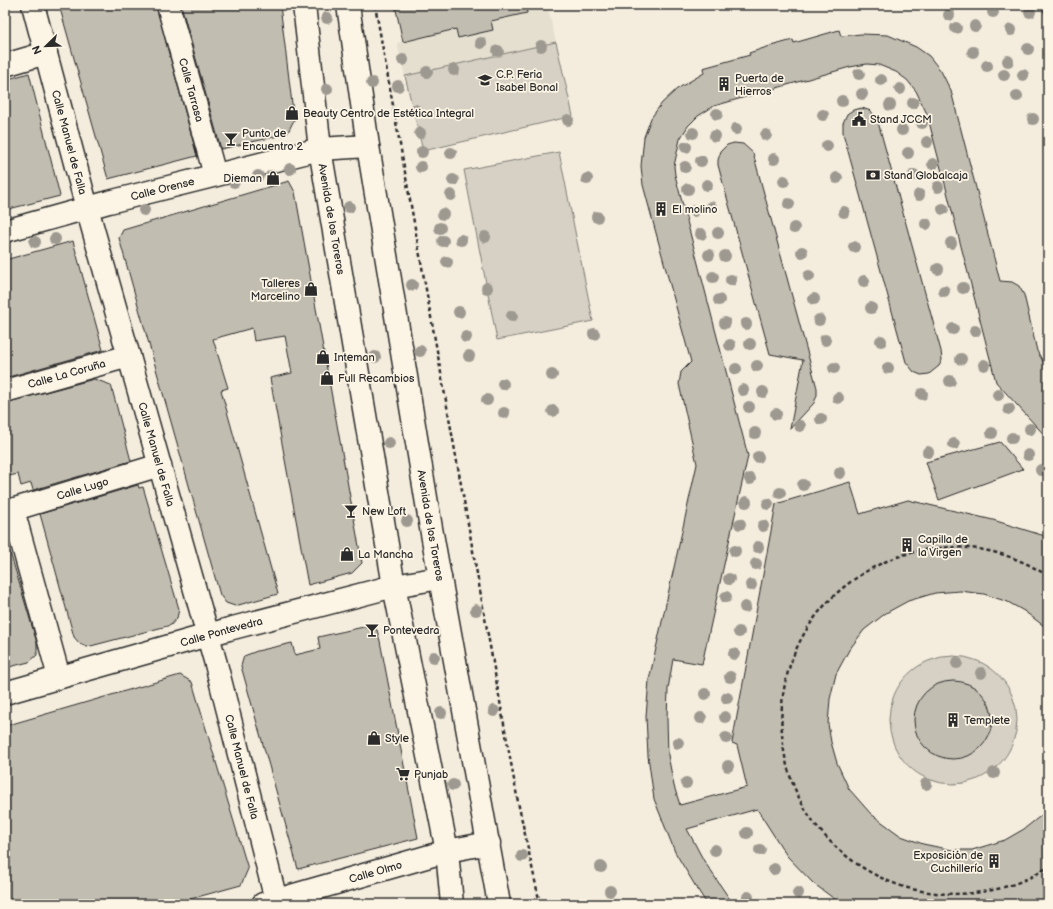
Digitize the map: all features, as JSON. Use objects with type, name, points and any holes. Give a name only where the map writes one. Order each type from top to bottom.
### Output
[{"type":"street","name":"Calle Manuel de Falla","points":[[33,5],[87,208],[208,635],[272,902]]},
{"type":"street","name":"Calle Tarrasa","points":[[168,5],[215,175]]},
{"type":"street","name":"Avenida de los Toreros","points":[[304,5],[320,149],[394,586],[447,851],[452,904]]},
{"type":"street","name":"Avenida de los Toreros","points":[[348,5],[368,146],[440,578],[499,904]]},
{"type":"street","points":[[5,65],[46,53]]},
{"type":"street","name":"Avenida de los Toreros","points":[[320,149],[368,146]]},
{"type":"street","name":"Calle Orense","points":[[5,231],[87,208],[320,149]]},
{"type":"street","name":"Calle La Coruña","points":[[5,391],[129,356]]},
{"type":"street","name":"Calle Lugo","points":[[9,511],[160,465]]},
{"type":"street","points":[[9,511],[59,677]]},
{"type":"street","name":"Calle Pontevedra","points":[[5,692],[208,635],[394,586],[440,578]]},
{"type":"street","name":"Calle Olmo","points":[[272,902],[447,851],[489,843]]},
{"type":"path","points":[[375,5],[514,778],[540,904]]},
{"type":"path","points":[[1038,5],[1048,15]]},
{"type":"path","points":[[1048,576],[1034,566],[1007,555],[979,549],[948,547],[921,550],[893,558],[862,573],[836,593],[808,626],[793,654],[784,683],[780,718],[782,745],[788,770],[797,793],[810,818],[828,840],[851,860],[874,875],[922,892],[951,894],[980,892],[1001,888],[1023,880],[1048,866]]},
{"type":"shaded area","name":"C.P. Feria Isabel Bonal","points":[[395,5],[541,5],[542,9],[548,8],[573,116],[423,151],[397,43],[403,41]]},
{"type":"shaded area","points":[[556,42],[573,116],[423,151],[405,76]]},
{"type":"shaded area","points":[[559,152],[593,321],[497,340],[464,170]]},
{"type":"shaded area","points":[[953,656],[977,661],[998,675],[1012,696],[1017,720],[1012,744],[998,765],[977,779],[953,784],[929,779],[908,765],[894,744],[889,720],[894,696],[908,675],[929,661]]},
{"type":"building","points":[[59,5],[156,5],[197,156],[108,179]]},
{"type":"building","points":[[181,5],[280,5],[294,120],[287,134],[221,149]]},
{"type":"building","points":[[395,5],[526,5],[527,13],[491,21],[493,30],[458,38],[456,29],[403,42]]},
{"type":"building","points":[[839,30],[841,36],[861,34],[888,35],[916,47],[929,56],[941,71],[951,91],[1000,281],[1012,282],[1019,286],[1024,295],[1037,351],[1048,370],[1048,439],[996,382],[927,114],[916,91],[907,80],[896,72],[879,65],[867,64],[850,67],[714,106],[698,116],[688,126],[680,139],[674,166],[675,175],[748,456],[702,664],[673,659],[668,689],[667,719],[668,755],[674,786],[680,805],[747,787],[737,745],[732,743],[776,504],[850,482],[860,514],[908,500],[993,520],[1048,537],[1048,629],[1024,611],[1008,602],[984,594],[960,591],[935,593],[908,601],[886,613],[864,630],[849,650],[836,674],[830,699],[828,724],[837,763],[849,789],[871,814],[901,836],[923,844],[952,850],[972,850],[1005,840],[1024,829],[1048,810],[1048,904],[841,904],[813,883],[787,856],[757,809],[687,829],[704,861],[733,904],[707,904],[675,852],[654,799],[648,756],[646,716],[649,680],[697,464],[679,384],[681,372],[691,362],[643,185],[641,166],[644,137],[651,118],[662,103],[677,89],[704,73],[703,68],[750,55],[749,53],[767,47],[793,40],[794,43]]},
{"type":"building","points":[[29,73],[60,196],[5,210],[5,80]]},
{"type":"building","points":[[862,108],[871,111],[878,122],[941,351],[942,360],[939,366],[929,374],[921,375],[914,372],[906,362],[843,133],[843,123],[847,114],[853,110]]},
{"type":"building","points":[[734,143],[743,144],[753,153],[817,388],[817,395],[814,403],[790,429],[803,360],[770,354],[718,165],[721,151],[727,145]]},
{"type":"building","points":[[289,181],[295,192],[362,563],[352,573],[308,585],[270,378],[292,373],[285,336],[254,341],[252,328],[213,339],[228,388],[221,390],[278,594],[235,606],[226,603],[220,595],[119,238],[123,230]]},
{"type":"building","points":[[73,241],[103,350],[5,378],[5,260]]},
{"type":"building","points":[[94,379],[111,385],[131,461],[33,490],[31,483],[21,486],[18,474],[5,477],[5,403]]},
{"type":"building","points":[[1000,442],[1023,469],[939,500],[926,462]]},
{"type":"building","points":[[138,485],[139,488],[143,487],[179,609],[177,618],[171,625],[87,647],[80,644],[74,637],[40,514]]},
{"type":"building","points":[[10,552],[37,643],[37,655],[29,662],[5,668],[5,553]]},
{"type":"building","points":[[368,626],[377,630],[380,641],[418,838],[298,869],[241,666],[244,656],[257,651],[292,643],[295,655],[320,649],[318,637]]},
{"type":"building","points":[[180,675],[192,682],[248,869],[241,885],[172,904],[5,904],[5,726]]},
{"type":"building","name":"Templete","points":[[953,681],[968,684],[975,688],[985,698],[989,705],[992,720],[989,735],[985,742],[975,752],[968,756],[953,759],[938,756],[931,752],[921,742],[917,735],[914,720],[917,705],[921,698],[931,688],[938,684]]},
{"type":"place","name":"C.P. Feria Isabel Bonal","points":[[485,80]]},
{"type":"place","name":"Puerta de Hierros","points":[[724,84]]},
{"type":"place","name":"Beauty Centro de Estética Integral","points":[[292,113]]},
{"type":"place","name":"Stand JCCM","points":[[859,119]]},
{"type":"place","name":"Punto de Encuentro 2","points":[[231,139]]},
{"type":"place","name":"Stand Globalcaja","points":[[873,175]]},
{"type":"place","name":"Dieman","points":[[273,178]]},
{"type":"place","name":"El molino","points":[[661,209]]},
{"type":"place","name":"Talleres Marcelino","points":[[311,289]]},
{"type":"place","name":"Inteman","points":[[323,357]]},
{"type":"place","name":"Full Recambios","points":[[327,378]]},
{"type":"place","name":"New Loft","points":[[351,511]]},
{"type":"place","name":"Capilla de la Virgen","points":[[907,545]]},
{"type":"place","name":"La Mancha","points":[[347,554]]},
{"type":"place","name":"Pontevedra","points":[[372,630]]},
{"type":"place","name":"Templete","points":[[953,720]]},
{"type":"place","name":"Style","points":[[374,738]]},
{"type":"place","name":"Punjab","points":[[403,774]]},
{"type":"place","name":"Exposición de Cuchillería","points":[[994,861]]}]
